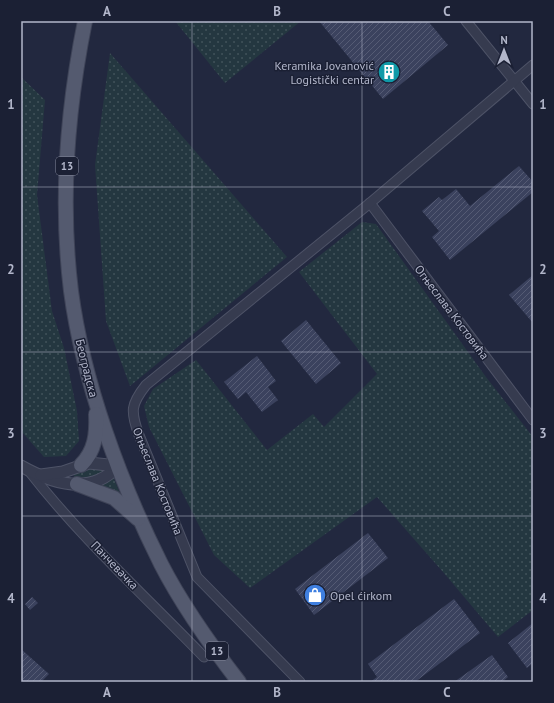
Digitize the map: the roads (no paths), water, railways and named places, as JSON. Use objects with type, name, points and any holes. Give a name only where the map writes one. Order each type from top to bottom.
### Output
[{"type":"main road","name":"Београдска","points":[[85,21],[75,80],[68,137],[66,221],[69,270],[74,311],[96,404],[118,466],[162,566],[238,682]]},
{"type":"main road","points":[[81,465],[90,454],[94,446],[96,435],[96,404]]},
{"type":"main road","points":[[77,484],[114,498],[144,525]]},
{"type":"street","points":[[466,21],[533,104]]},
{"type":"street","name":"Огњеслава Костовића","points":[[300,682],[197,577],[138,435],[134,422],[133,404],[146,385],[370,203],[533,65]]},
{"type":"street","name":"Огњеслава Костовића","points":[[370,203],[533,420]]},
{"type":"street","points":[[30,471],[63,472],[81,465],[95,463],[118,466]]},
{"type":"street","points":[[30,471],[57,482],[77,484],[98,481],[110,475],[118,466]]},
{"type":"street","name":"Панчевачка","points":[[30,471],[47,493],[84,533],[204,657]]},
{"type":"place","name":"Keramika Jovanović Logistički centar","points":[[389,72]]},
{"type":"place","name":"Opel ćirkom","points":[[315,595]]}]
